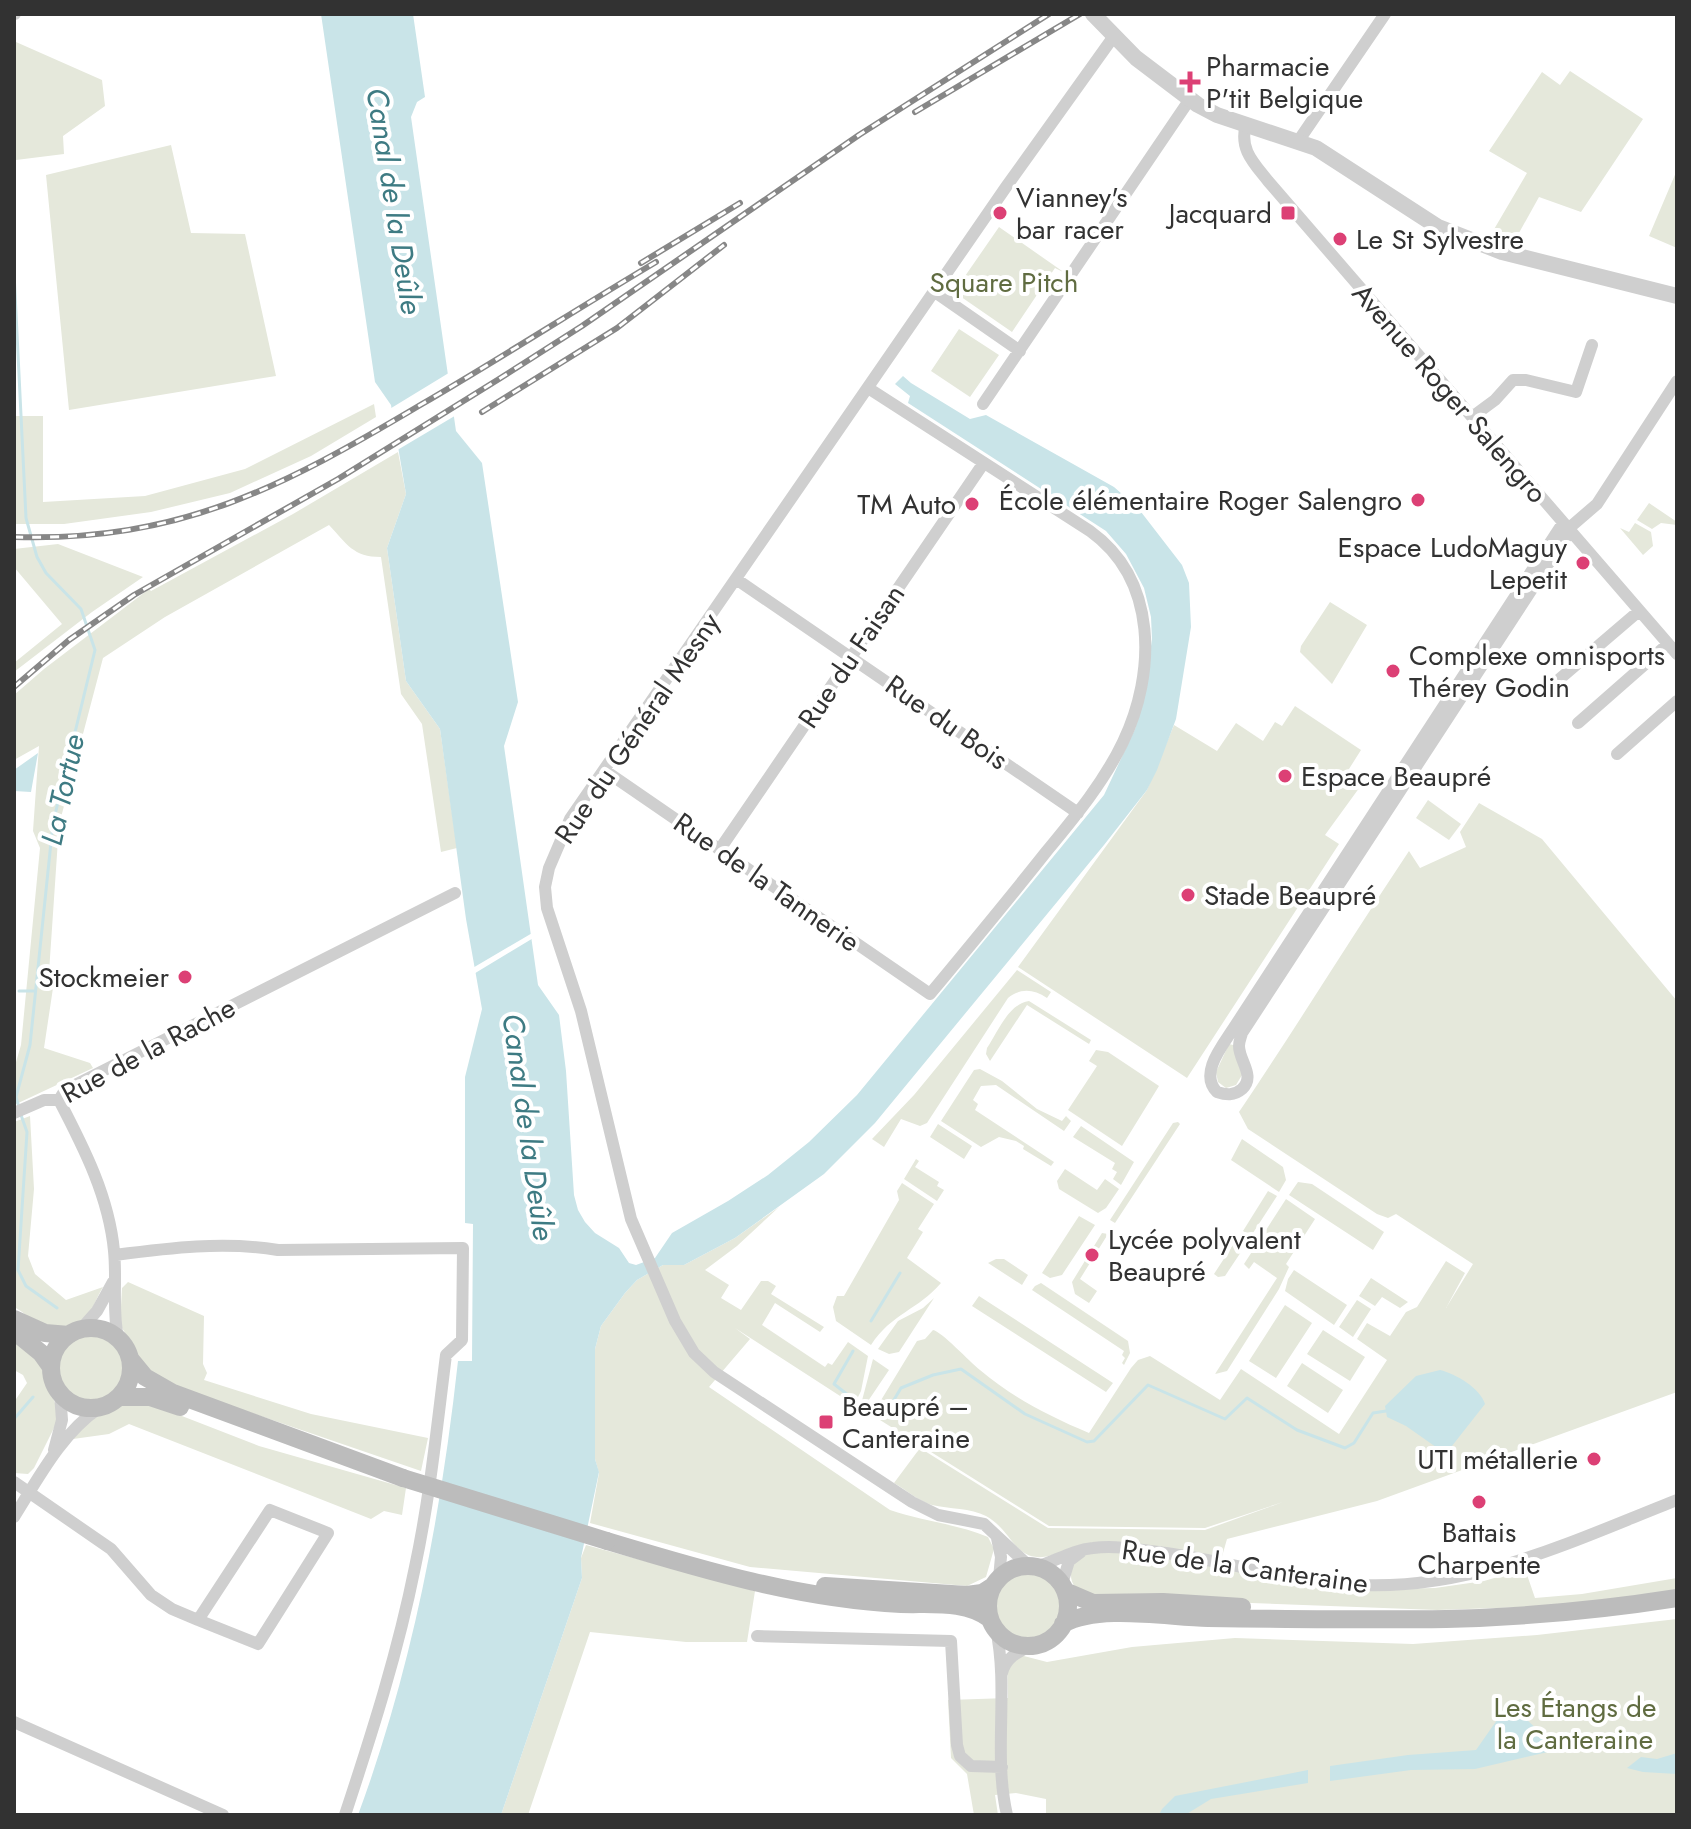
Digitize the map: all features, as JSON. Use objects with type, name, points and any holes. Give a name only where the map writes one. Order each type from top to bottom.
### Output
[{"type":"main road","points":[[14,1319],[45,1333],[100,1329],[118,1338],[145,1377],[173,1393],[403,1478]]},
{"type":"main road","points":[[14,1331],[41,1353],[51,1367]]},
{"type":"main road","points":[[75,1332],[56,1349],[51,1367],[53,1382],[60,1394],[78,1406],[99,1408],[119,1397],[150,1397],[265,1441],[403,1478],[695,1567],[807,1594],[879,1603],[964,1607],[981,1612],[1010,1641],[1032,1645],[1048,1640],[1063,1624],[1079,1616],[1103,1613],[1188,1618],[1502,1617],[1589,1610],[1677,1598]]},
{"type":"main road","points":[[119,1397],[130,1377],[131,1360]]},
{"type":"main road","points":[[695,1567],[807,1584],[967,1595],[982,1593],[1013,1569],[1033,1566],[1051,1573],[1063,1588],[1081,1600],[1093,1603],[1191,1603],[1344,1617]]},
{"type":"main road","points":[[993,1624],[988,1602],[996,1582]]},
{"type":"main road","points":[[1063,1588],[1068,1608],[1063,1624]]},
{"type":"street","points":[[1299,140],[1385,14]]},
{"type":"street","points":[[1102,23],[1152,71],[1190,99],[1212,112],[1299,140],[1424,219],[1457,236],[1517,256],[1677,296]]},
{"type":"street","name":"Rue du Général Mesny","points":[[1033,1566],[977,1521],[923,1509],[722,1378],[705,1365],[689,1346],[639,1242],[626,1201],[581,1011],[553,931],[545,897],[549,868],[559,840],[604,770],[1062,107],[1102,23]]},
{"type":"street","points":[[983,404],[1190,99]]},
{"type":"street","name":"Avenue Roger Salengro","points":[[1246,124],[1243,141],[1249,157],[1673,649]]},
{"type":"street","points":[[935,292],[1020,351]]},
{"type":"street","points":[[1472,417],[1495,400],[1513,380],[1521,379],[1576,392],[1592,345]]},
{"type":"street","points":[[1567,528],[1242,1033],[1239,1046],[1247,1072],[1246,1085],[1231,1095],[1217,1092],[1210,1083],[1210,1070],[1235,1026],[1567,528],[1597,504],[1677,381]]},
{"type":"street","points":[[868,388],[1109,546],[1135,586],[1144,613],[1146,654],[1132,719],[1115,757],[1078,813]]},
{"type":"street","name":"Rue du Faisan","points":[[720,849],[983,464]]},
{"type":"street","name":"Rue du Bois","points":[[736,579],[1078,813]]},
{"type":"street","points":[[1549,688],[1639,611]]},
{"type":"street","points":[[1578,723],[1673,649]]},
{"type":"street","points":[[1617,754],[1677,701]]},
{"type":"street","name":"Rue de la Tannerie","points":[[604,770],[930,994],[1078,813]]},
{"type":"street","name":"Rue de la Rache","points":[[14,1113],[44,1100],[59,1100],[65,1090],[455,893]]},
{"type":"street","points":[[59,1100],[103,1197],[115,1261],[118,1338]]},
{"type":"street","points":[[115,1261],[167,1248],[249,1245],[278,1250],[463,1248],[462,1340],[446,1355],[415,1568],[398,1644],[345,1815]]},
{"type":"street","points":[[75,1332],[97,1311],[107,1294],[115,1261]]},
{"type":"street","points":[[50,1459],[62,1420],[60,1394]]},
{"type":"street","points":[[14,1517],[50,1459],[77,1426],[99,1408]]},
{"type":"street","points":[[14,1482],[111,1549],[151,1595],[172,1609],[198,1620],[258,1644],[328,1533],[270,1510],[198,1620]]},
{"type":"street","name":"Rue de la Canteraine","points":[[1033,1566],[1088,1548],[1145,1550],[1345,1585],[1409,1584],[1465,1576],[1505,1566],[1677,1500]]},
{"type":"street","points":[[994,1532],[1001,1557],[996,1582]]},
{"type":"street","name":"Rue de la Canteraine","points":[[1063,1588],[1069,1561],[1088,1548]]},
{"type":"street","points":[[993,1624],[1000,1680],[1002,1767],[1007,1815]]},
{"type":"street","points":[[757,1636],[951,1641],[960,1756],[971,1766],[1002,1767]]},
{"type":"street","points":[[1000,1680],[1006,1662],[1032,1645]]},
{"type":"street","points":[[14,1722],[223,1815]]},
{"type":"green space","points":[[16,42],[102,80],[105,106],[63,136],[64,154],[16,160]]},
{"type":"green space","points":[[1570,71],[1643,119],[1581,212],[1539,197],[1515,240],[1493,231],[1527,173],[1489,151],[1542,72],[1560,85]]},
{"type":"green space","points":[[171,145],[191,233],[245,234],[276,376],[69,410],[46,175]]},
{"type":"green space","points":[[1677,170],[1677,248],[1649,236]]},
{"type":"green space","name":"Square Pitch","points":[[999,227],[1065,273],[1055,268],[1012,332],[954,292]]},
{"type":"green space","points":[[959,329],[999,355],[970,397],[931,371]]},
{"type":"green space","points":[[374,404],[376,417],[311,456],[230,493],[151,512],[64,524],[14,524],[14,416],[43,416],[43,502],[145,496],[245,469]]},
{"type":"green space","points":[[398,452],[406,494],[387,548],[406,681],[440,729],[457,848],[441,852],[422,724],[401,694],[381,557],[357,552],[329,525],[165,617],[103,658],[59,825],[48,987],[53,988],[44,1048],[90,1063],[93,1068],[14,1105],[14,1069],[21,1045],[40,848],[33,831],[39,746],[14,760],[14,695],[149,589],[151,591],[293,514]]},
{"type":"green space","points":[[1649,503],[1677,525],[1661,523],[1652,529],[1637,520]]},
{"type":"green space","points":[[1635,523],[1651,532],[1653,546],[1643,555],[1620,528],[1629,532]]},
{"type":"green space","points":[[58,544],[143,577],[14,672],[14,663],[62,624],[14,567],[14,549]]},
{"type":"green space","points":[[1330,602],[1367,625],[1332,684],[1300,652]]},
{"type":"green space","name":"Stade Beaupré","points":[[1295,706],[1361,750],[1349,769],[1365,780],[1325,835],[1339,844],[1187,1078],[1018,967],[1147,790],[1174,725],[1217,751],[1236,723],[1263,741],[1275,722],[1282,726]]},
{"type":"green space","points":[[1428,800],[1461,824],[1449,840],[1416,818]]},
{"type":"green space","points":[[1479,803],[1542,839],[1677,1001],[1677,1392],[1377,1501],[1227,1539],[1219,1567],[1350,1590],[1435,1588],[1484,1581],[1525,1569],[1535,1598],[1582,1594],[1677,1578],[1677,1590],[1556,1606],[1437,1610],[1089,1597],[1074,1585],[1072,1566],[1055,1554],[1031,1556],[1016,1546],[986,1516],[932,1505],[894,1483],[920,1448],[1048,1528],[1205,1530],[1283,1502],[1205,1528],[1049,1526],[872,1415],[917,1341],[925,1339],[933,1330],[1018,1398],[1089,1433],[1131,1368],[1138,1360],[1150,1356],[1220,1400],[1241,1369],[1339,1434],[1387,1360],[1357,1339],[1367,1323],[1390,1336],[1406,1312],[1417,1307],[1446,1261],[1465,1273],[1446,1308],[1473,1264],[1396,1214],[1388,1218],[1377,1214],[1248,1129],[1239,1112],[1409,851],[1420,868],[1466,847],[1460,832]]},
{"type":"green space","points":[[1017,970],[1051,992],[1047,998],[1027,991],[1008,998],[927,1123],[920,1126],[901,1119],[884,1147],[872,1139],[914,1095]]},
{"type":"green space","points":[[1029,1001],[1091,1040],[1089,1044],[1027,1005],[990,1061],[987,1048],[1004,1020],[1015,1007]]},
{"type":"green space","points":[[1229,1044],[1233,1045],[1242,1075],[1236,1085],[1226,1088],[1218,1082],[1216,1072]]},
{"type":"green space","points":[[1096,1050],[1108,1052],[1159,1086],[1122,1146],[1068,1110],[1097,1066],[1089,1061]]},
{"type":"green space","points":[[980,1069],[1002,1081],[1037,1109],[1062,1121],[1066,1116],[1071,1121],[1064,1131],[996,1085],[981,1086],[973,1100],[978,1104],[975,1110],[1054,1162],[1051,1166],[1023,1149],[1024,1146],[1016,1141],[999,1137],[981,1147],[941,1121],[974,1070]]},
{"type":"green space","points":[[30,1116],[34,1189],[28,1256],[35,1274],[66,1300],[103,1287],[92,1309],[70,1327],[54,1329],[40,1326],[14,1307],[14,1122]]},
{"type":"green space","points":[[1173,1123],[1180,1124],[1115,1223],[1110,1220]]},
{"type":"green space","points":[[938,1124],[972,1146],[964,1159],[930,1137]]},
{"type":"green space","points":[[1081,1126],[1134,1162],[1121,1185],[1113,1179],[1117,1172],[1112,1169],[1115,1163],[1073,1137]]},
{"type":"green space","points":[[1242,1139],[1283,1167],[1286,1180],[1279,1192],[1231,1160]]},
{"type":"green space","points":[[916,1159],[919,1161],[915,1167],[939,1182],[937,1186],[944,1190],[937,1201],[904,1179]]},
{"type":"green space","points":[[1065,1169],[1097,1190],[1105,1179],[1119,1189],[1106,1208],[1098,1213],[1059,1189],[1057,1181]]},
{"type":"green space","points":[[1298,1182],[1312,1184],[1384,1232],[1373,1250],[1289,1195]]},
{"type":"green space","points":[[902,1183],[934,1204],[918,1229],[923,1232],[907,1258],[941,1283],[896,1318],[871,1345],[836,1321],[833,1307],[837,1296],[844,1296],[899,1200],[897,1191]]},
{"type":"green space","points":[[1268,1191],[1277,1196],[1251,1236],[1243,1231]]},
{"type":"green space","points":[[1286,1199],[1315,1219],[1286,1264],[1289,1267],[1279,1289],[1227,1371],[1215,1374],[1277,1278],[1254,1262],[1249,1269],[1244,1264]]},
{"type":"green space","points":[[779,1207],[737,1246],[705,1270],[729,1285],[721,1298],[741,1310],[761,1281],[776,1286],[771,1294],[824,1327],[820,1332],[775,1303],[762,1325],[825,1367],[828,1363],[832,1365],[848,1342],[868,1356],[861,1391],[854,1405],[735,1328],[750,1339],[709,1387],[890,1510],[988,1537],[994,1549],[986,1577],[967,1586],[750,1567],[590,1523],[599,1473],[595,1459],[595,1349],[601,1326],[637,1280],[663,1265],[684,1265],[735,1238]]},
{"type":"green space","points":[[1079,1216],[1095,1225],[1062,1275],[1050,1278],[1042,1273]]},
{"type":"green space","points":[[1102,1233],[1108,1234],[1080,1279],[1097,1291],[1089,1303],[1075,1294],[1072,1282]]},
{"type":"green space","points":[[1240,1234],[1249,1240],[1225,1276],[1218,1277],[1214,1274]]},
{"type":"green space","points":[[1004,1259],[1028,1275],[1022,1285],[988,1263]]},
{"type":"green space","points":[[1294,1270],[1347,1305],[1334,1325],[1285,1291]]},
{"type":"green space","points":[[1371,1278],[1408,1302],[1400,1308],[1382,1297],[1375,1306],[1359,1296]]},
{"type":"green space","points":[[128,1282],[204,1316],[203,1364],[207,1373],[204,1380],[311,1414],[428,1438],[421,1471],[164,1383],[137,1359],[120,1325],[122,1288]]},
{"type":"green space","points":[[1041,1283],[1128,1341],[1130,1353],[1124,1365],[1124,1351],[1032,1290]]},
{"type":"green space","points":[[979,1296],[1113,1383],[1106,1392],[972,1306]]},
{"type":"green space","points":[[934,1298],[899,1352],[889,1354],[878,1349],[898,1321],[923,1308]]},
{"type":"green space","points":[[1357,1300],[1371,1309],[1353,1337],[1339,1327]]},
{"type":"green space","points":[[1285,1305],[1312,1323],[1276,1378],[1249,1361]]},
{"type":"green space","points":[[1323,1330],[1365,1357],[1350,1381],[1307,1354]]},
{"type":"green space","points":[[91,1336],[104,1339],[114,1346],[121,1356],[124,1369],[121,1382],[114,1392],[104,1399],[91,1402],[78,1399],[68,1392],[61,1382],[58,1369],[61,1356],[68,1346],[78,1339]]},
{"type":"green space","points":[[14,1340],[26,1347],[44,1371],[58,1412],[56,1424],[28,1474],[14,1473],[14,1402],[27,1383],[23,1375],[14,1370]]},
{"type":"green space","points":[[873,1359],[889,1370],[862,1410],[860,1408]]},
{"type":"green space","points":[[1302,1363],[1343,1390],[1328,1413],[1287,1386]]},
{"type":"green space","points":[[134,1400],[259,1446],[406,1488],[402,1515],[384,1511],[371,1519],[129,1424],[109,1434],[73,1439],[94,1416]]},
{"type":"green space","points":[[586,1545],[755,1591],[747,1642],[686,1642],[590,1632],[528,1815],[501,1815],[582,1578],[581,1558]]},
{"type":"green space","points":[[1028,1573],[1051,1583],[1061,1606],[1051,1629],[1028,1639],[1005,1629],[995,1606],[1005,1583]]},
{"type":"green space","name":"Les Étangs de la Canteraine","points":[[1677,1619],[1677,1815],[1046,1815],[1046,1799],[1016,1793],[995,1795],[998,1815],[974,1815],[967,1774],[951,1758],[948,1700],[1008,1698],[1007,1667],[1020,1655],[1047,1662],[1132,1647],[1235,1638],[1413,1644],[1537,1635]]},
{"type":"water","name":"Canal de la Deûle","points":[[321,14],[413,14],[425,97],[417,102],[411,117],[456,431],[482,463],[518,702],[504,746],[538,985],[559,1015],[574,1195],[585,1222],[595,1233],[619,1248],[629,1263],[636,1265],[655,1258],[672,1233],[768,1175],[809,1142],[857,1095],[1104,795],[1135,729],[1145,689],[1152,639],[1151,617],[1144,588],[1126,554],[1106,531],[908,403],[910,396],[895,384],[903,376],[970,419],[986,415],[1114,487],[1138,508],[1182,565],[1189,583],[1191,627],[1176,719],[1147,790],[1104,845],[875,1123],[824,1174],[735,1238],[684,1265],[663,1265],[637,1280],[601,1326],[595,1349],[595,1459],[599,1472],[581,1558],[582,1578],[501,1815],[358,1815],[394,1704],[422,1591],[443,1477],[458,1361],[472,1361],[473,1224],[465,1223],[465,1077],[482,1009],[466,919],[440,729],[406,681],[387,548],[406,494],[391,405],[375,382]]},
{"type":"water","points":[[38,753],[31,792],[14,791],[14,770]]},
{"type":"water","points":[[1440,1370],[1467,1382],[1485,1404],[1448,1451],[1443,1452],[1406,1426],[1387,1417],[1385,1406],[1416,1376]]},
{"type":"water","points":[[1516,1716],[1527,1720],[1549,1740],[1548,1752],[1475,1769],[1411,1770],[1330,1781],[1330,1766],[1408,1755],[1476,1750],[1497,1720]]},
{"type":"water","points":[[1677,1753],[1677,1774],[1627,1768],[1641,1757],[1657,1759]]},
{"type":"water","points":[[1308,1770],[1308,1783],[1211,1799],[1185,1815],[1159,1815],[1175,1796]]},
{"type":"pier","points":[[452,371],[458,414],[394,452],[388,410]]},
{"type":"pier","points":[[534,932],[535,937],[472,975],[471,969]]},
{"type":"waterway","name":"La Tortue","points":[[14,272],[26,518],[37,557],[46,573],[81,609],[95,650],[53,823],[30,1045],[16,1097],[19,1107]]},
{"type":"waterway","points":[[19,991],[35,991]]},
{"type":"waterway","name":"La Tortue","points":[[21,1115],[27,1132],[18,1270],[26,1286],[57,1308]]},
{"type":"waterway","points":[[871,1321],[900,1273]]},
{"type":"waterway","points":[[853,1351],[834,1384],[853,1399]]},
{"type":"waterway","points":[[879,1415],[883,1418],[901,1388],[933,1375],[961,1369],[1025,1414],[1087,1442],[1094,1441],[1148,1385],[1225,1419],[1247,1398],[1297,1430],[1345,1448],[1354,1443],[1373,1413],[1386,1411]]},
{"type":"waterway","name":"La Tortue","points":[[14,1419],[33,1397]]},
{"type":"railway","points":[[14,687],[69,640],[134,595],[338,479],[499,379],[582,326],[859,135],[1049,14]]},
{"type":"railway","points":[[915,112],[1080,14]]},
{"type":"railway","points":[[641,263],[740,203]]},
{"type":"railway","points":[[482,412],[617,328],[724,245]]},
{"type":"railway","points":[[14,537],[74,536],[129,530],[180,519],[276,483],[372,433],[656,262]]},
{"type":"place","name":"Pharmacie P'tit Belgique","points":[[1190,82]]},
{"type":"place","name":"Vianney's bar racer","points":[[1000,213]]},
{"type":"place","name":"Jacquard","points":[[1288,213]]},
{"type":"place","name":"Le St Sylvestre","points":[[1340,239]]},
{"type":"place","name":"École élémentaire Roger Salengro","points":[[1418,500]]},
{"type":"place","name":"TM Auto","points":[[972,504]]},
{"type":"place","name":"Espace LudoMaguy Lepetit","points":[[1583,563]]},
{"type":"place","name":"Complexe omnisports Thérey Godin","points":[[1393,671]]},
{"type":"place","name":"Espace Beaupré","points":[[1285,776]]},
{"type":"place","name":"Stade Beaupré","points":[[1188,895]]},
{"type":"place","name":"Stockmeier","points":[[185,977]]},
{"type":"place","name":"Lycée polyvalent Beaupré","points":[[1092,1255]]},
{"type":"place","name":"Beaupré – Canteraine","points":[[826,1422]]},
{"type":"place","name":"UTI métallerie","points":[[1594,1459]]},
{"type":"place","name":"Battais Charpente","points":[[1479,1502]]}]
